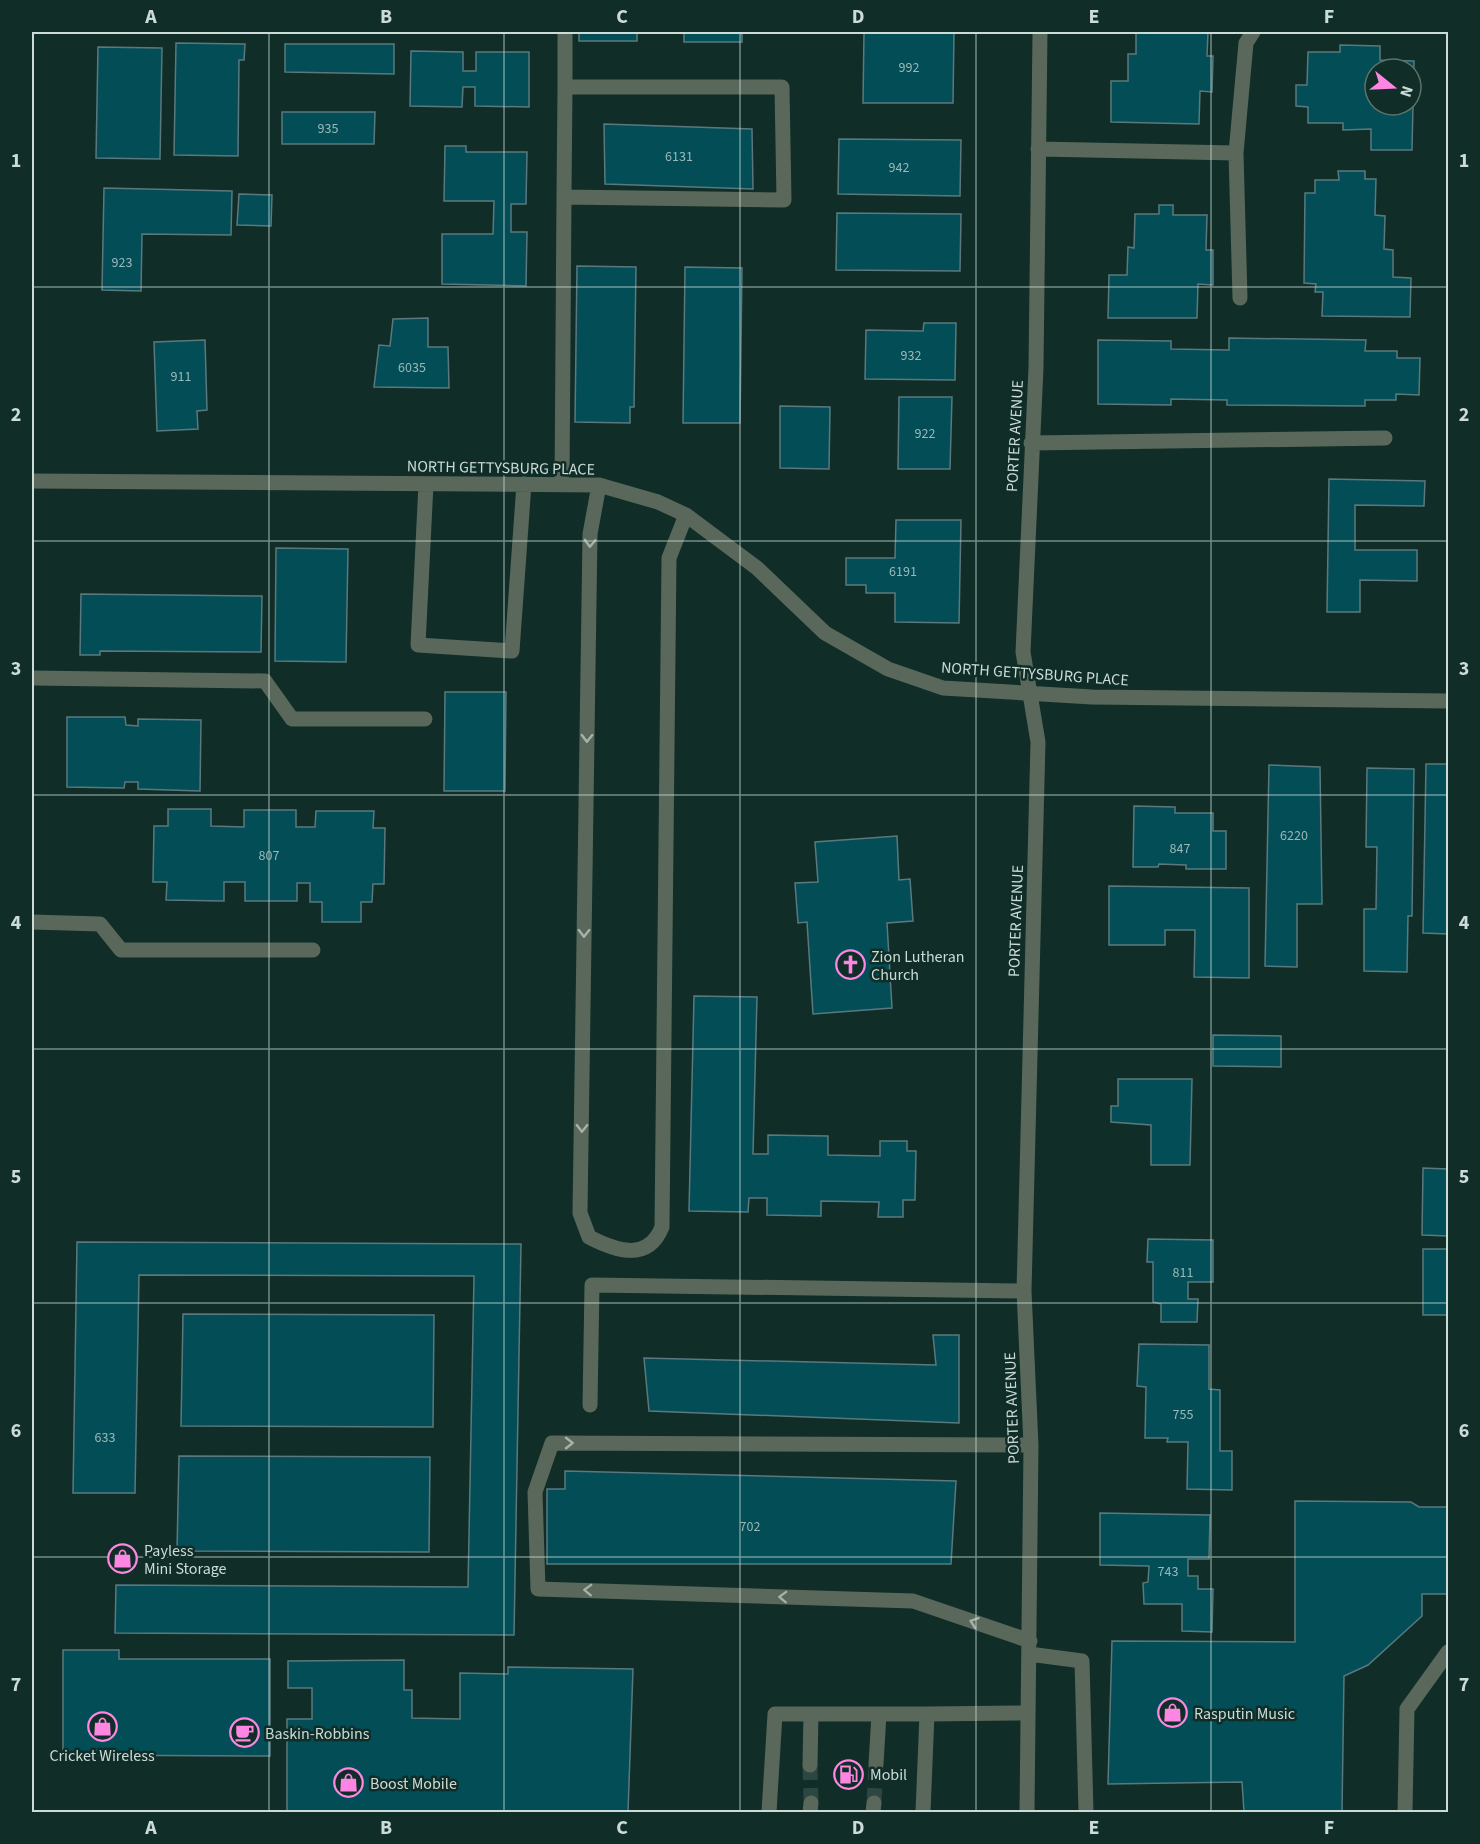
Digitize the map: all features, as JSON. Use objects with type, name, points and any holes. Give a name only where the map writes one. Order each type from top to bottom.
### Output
[{"type":"street","points":[[562,485],[565,32]]},
{"type":"street","name":"PORTER AVENUE","points":[[1027,1812],[1031,1445],[1024,1291],[1038,742],[1023,652],[1035,368],[1040,32]]},
{"type":"street","points":[[1240,298],[1236,153],[1246,43],[1253,32]]},
{"type":"street","points":[[564,197],[784,200],[782,87],[565,87]]},
{"type":"street","points":[[1038,149],[1236,153]]},
{"type":"street","points":[[1031,443],[1385,438]]},
{"type":"street","name":"NORTH GETTYSBURG PLACE","points":[[32,481],[599,485],[658,502],[686,515],[757,568],[825,633],[888,669],[944,688],[1030,694],[1449,701]]},
{"type":"street","points":[[426,484],[418,645],[512,651],[524,484]]},
{"type":"street","points":[[599,485],[590,534],[580,1213],[589,1237],[611,1248],[636,1250],[650,1246],[662,1227],[669,558],[686,515]]},
{"type":"street","points":[[32,678],[265,681],[292,719],[425,719]]},
{"type":"street","points":[[32,922],[100,924],[121,950],[313,950]]},
{"type":"street","points":[[590,1406],[592,1285],[1024,1291]]},
{"type":"street","points":[[1031,1445],[552,1443],[545,1470],[535,1492],[538,1589],[913,1601],[1030,1647],[1082,1661],[1086,1812]]},
{"type":"street","points":[[1405,1812],[1407,1709],[1449,1652]]},
{"type":"street","points":[[770,1812],[775,1714],[1028,1713]]},
{"type":"street","points":[[810,1765],[811,1714]]},
{"type":"street","points":[[876,1764],[879,1714]]},
{"type":"street","points":[[923,1812],[927,1714]]},
{"type":"building","points":[[164,32],[164,33],[102,33]]},
{"type":"building","points":[[579,32],[637,32],[637,41],[579,41]]},
{"type":"building","points":[[684,32],[742,32],[742,42],[684,42]]},
{"type":"building","points":[[864,32],[954,32],[953,103],[863,103]]},
{"type":"building","points":[[1136,32],[1208,32],[1207,56],[1213,56],[1212,92],[1200,91],[1199,124],[1111,122],[1111,81],[1128,81],[1128,54],[1136,54]]},
{"type":"building","points":[[176,43],[245,44],[244,60],[239,60],[238,156],[174,155]]},
{"type":"building","points":[[285,44],[394,44],[394,74],[285,72]]},
{"type":"building","points":[[1340,45],[1380,46],[1380,57],[1363,57],[1363,117],[1413,117],[1412,150],[1371,150],[1371,129],[1343,130],[1343,123],[1308,123],[1308,107],[1296,106],[1296,85],[1307,85],[1308,52],[1340,52]]},
{"type":"building","points":[[98,47],[162,48],[160,159],[96,158]]},
{"type":"building","points":[[411,51],[463,52],[463,71],[476,71],[476,52],[529,52],[529,107],[475,106],[475,87],[463,87],[462,107],[410,106]]},
{"type":"building","points":[[282,112],[375,112],[374,144],[282,144]]},
{"type":"building","points":[[604,124],[752,129],[753,189],[605,184]]},
{"type":"building","points":[[839,139],[961,140],[960,196],[838,194]]},
{"type":"building","points":[[445,146],[466,146],[466,152],[527,152],[526,204],[511,204],[511,232],[527,232],[526,286],[442,284],[442,234],[493,234],[494,201],[444,201]]},
{"type":"building","points":[[1338,171],[1365,171],[1365,179],[1376,179],[1375,215],[1385,216],[1384,249],[1393,250],[1393,277],[1411,278],[1410,317],[1322,316],[1323,292],[1315,292],[1316,284],[1304,283],[1305,193],[1315,193],[1315,180],[1339,180]]},
{"type":"building","points":[[104,188],[232,191],[231,235],[142,234],[141,291],[102,290]]},
{"type":"building","points":[[239,194],[272,195],[271,226],[237,225]]},
{"type":"building","points":[[1159,205],[1173,205],[1173,215],[1207,215],[1206,250],[1213,250],[1213,285],[1198,284],[1197,318],[1108,318],[1109,275],[1127,275],[1128,247],[1134,248],[1135,214],[1159,214]]},
{"type":"building","points":[[837,213],[961,214],[960,271],[836,270]]},
{"type":"building","points":[[577,266],[636,267],[634,407],[630,407],[630,423],[575,422]]},
{"type":"building","points":[[685,267],[742,268],[740,423],[683,423]]},
{"type":"building","points":[[428,318],[428,347],[448,347],[449,388],[374,387],[379,345],[390,346],[393,319]]},
{"type":"building","points":[[924,323],[956,323],[955,380],[865,379],[866,330],[923,331]]},
{"type":"building","points":[[1229,338],[1366,340],[1365,351],[1397,351],[1397,358],[1420,358],[1419,395],[1396,394],[1396,400],[1365,400],[1365,406],[1227,405],[1227,400],[1171,399],[1171,405],[1098,404],[1098,340],[1171,341],[1171,349],[1229,350]]},
{"type":"building","points":[[205,340],[207,410],[197,411],[198,429],[157,431],[154,342]]},
{"type":"building","points":[[899,397],[952,397],[950,469],[898,469]]},
{"type":"building","points":[[780,406],[830,407],[829,469],[780,468]]},
{"type":"building","points":[[1329,479],[1425,481],[1424,506],[1355,505],[1355,550],[1417,550],[1417,581],[1360,580],[1360,612],[1327,612]]},
{"type":"building","points":[[896,520],[961,520],[959,623],[895,622],[895,593],[866,593],[866,585],[846,585],[846,558],[895,558]]},
{"type":"building","points":[[276,548],[348,549],[346,662],[275,661]]},
{"type":"building","points":[[81,594],[262,596],[261,652],[100,651],[100,655],[80,655]]},
{"type":"building","points":[[445,692],[506,692],[505,791],[444,791]]},
{"type":"building","points":[[67,717],[125,717],[126,725],[138,726],[138,719],[201,720],[200,791],[138,789],[138,782],[125,782],[124,788],[67,787]]},
{"type":"building","points":[[1426,764],[1448,764],[1448,934],[1423,933]]},
{"type":"building","points":[[1269,765],[1320,767],[1322,904],[1297,904],[1297,967],[1265,966]]},
{"type":"building","points":[[1367,768],[1414,769],[1412,916],[1408,916],[1407,972],[1364,971],[1364,909],[1376,909],[1377,847],[1366,847]]},
{"type":"building","points":[[1134,806],[1175,807],[1175,813],[1213,813],[1213,831],[1226,831],[1226,869],[1186,869],[1186,865],[1159,864],[1158,867],[1133,867]]},
{"type":"building","points":[[168,809],[211,809],[211,826],[244,827],[244,810],[296,810],[296,827],[315,827],[316,811],[374,811],[373,828],[385,828],[384,884],[373,884],[372,902],[361,902],[361,922],[322,922],[322,902],[310,902],[310,883],[297,883],[297,901],[245,901],[245,882],[224,882],[224,901],[166,900],[167,882],[153,882],[154,826],[168,826]]},
{"type":"building","name":"Zion Lutheran Church","points":[[897,836],[899,880],[910,879],[913,921],[887,923],[892,1008],[813,1014],[807,922],[798,923],[795,883],[818,882],[815,842]]},
{"type":"building","points":[[1109,886],[1249,888],[1249,978],[1194,977],[1195,930],[1165,930],[1165,945],[1109,945]]},
{"type":"building","points":[[694,996],[757,997],[753,1154],[768,1154],[768,1135],[828,1136],[828,1155],[880,1156],[880,1141],[907,1141],[907,1151],[916,1151],[915,1200],[903,1200],[903,1217],[878,1217],[879,1202],[821,1201],[821,1216],[767,1215],[767,1198],[749,1198],[748,1212],[689,1211]]},
{"type":"building","points":[[1213,1035],[1281,1036],[1281,1067],[1213,1066]]},
{"type":"building","points":[[1118,1079],[1192,1079],[1190,1165],[1151,1165],[1151,1125],[1111,1122],[1111,1106],[1118,1106]]},
{"type":"building","points":[[1423,1168],[1448,1169],[1448,1236],[1422,1235]]},
{"type":"building","points":[[1148,1239],[1213,1240],[1213,1282],[1188,1282],[1188,1299],[1198,1299],[1197,1322],[1161,1322],[1161,1304],[1153,1302],[1153,1262],[1147,1262]]},
{"type":"building","points":[[77,1242],[521,1244],[514,1635],[115,1633],[116,1585],[468,1587],[474,1276],[139,1275],[135,1493],[73,1493]]},
{"type":"building","points":[[1423,1249],[1448,1249],[1448,1315],[1423,1315]]},
{"type":"building","points":[[183,1314],[434,1315],[433,1427],[181,1426]]},
{"type":"building","points":[[933,1335],[959,1335],[959,1423],[649,1411],[644,1358],[936,1365]]},
{"type":"building","points":[[1139,1344],[1209,1345],[1209,1389],[1220,1390],[1220,1451],[1232,1451],[1232,1490],[1187,1489],[1188,1442],[1167,1442],[1168,1438],[1145,1438],[1146,1387],[1137,1386]]},
{"type":"building","points":[[179,1456],[430,1457],[429,1552],[177,1551]]},
{"type":"building","points":[[565,1471],[956,1481],[951,1564],[547,1564],[547,1489],[565,1489]]},
{"type":"building","points":[[1295,1501],[1411,1502],[1419,1507],[1448,1507],[1448,1594],[1422,1594],[1422,1616],[1368,1665],[1344,1676],[1342,1812],[1244,1812],[1242,1782],[1108,1784],[1112,1641],[1295,1642]]},
{"type":"building","points":[[1100,1513],[1210,1515],[1209,1559],[1188,1559],[1188,1576],[1198,1576],[1198,1589],[1213,1589],[1212,1632],[1182,1631],[1182,1604],[1144,1604],[1143,1583],[1148,1582],[1149,1566],[1100,1565]]},
{"type":"building","points":[[63,1650],[119,1650],[119,1659],[270,1659],[270,1756],[63,1755]]},
{"type":"building","points":[[404,1660],[404,1690],[412,1690],[412,1718],[460,1719],[460,1673],[508,1674],[508,1667],[633,1669],[628,1812],[287,1812],[287,1719],[312,1719],[312,1688],[288,1688],[288,1661]]},
{"type":"tunnel","points":[[874,1803],[876,1764]]},
{"type":"tunnel","points":[[810,1765],[811,1803]]},
{"type":"place","name":"Zion Lutheran Church","points":[[850,965]]},
{"type":"place","name":"Payless Mini Storage","points":[[123,1559]]},
{"type":"place","name":"Rasputin Music","points":[[1173,1713]]},
{"type":"place","name":"Cricket Wireless","points":[[102,1727]]},
{"type":"place","name":"Baskin-Robbins","points":[[244,1733]]},
{"type":"place","name":"Mobil","points":[[849,1774]]},
{"type":"place","name":"Boost Mobile","points":[[349,1783]]}]
